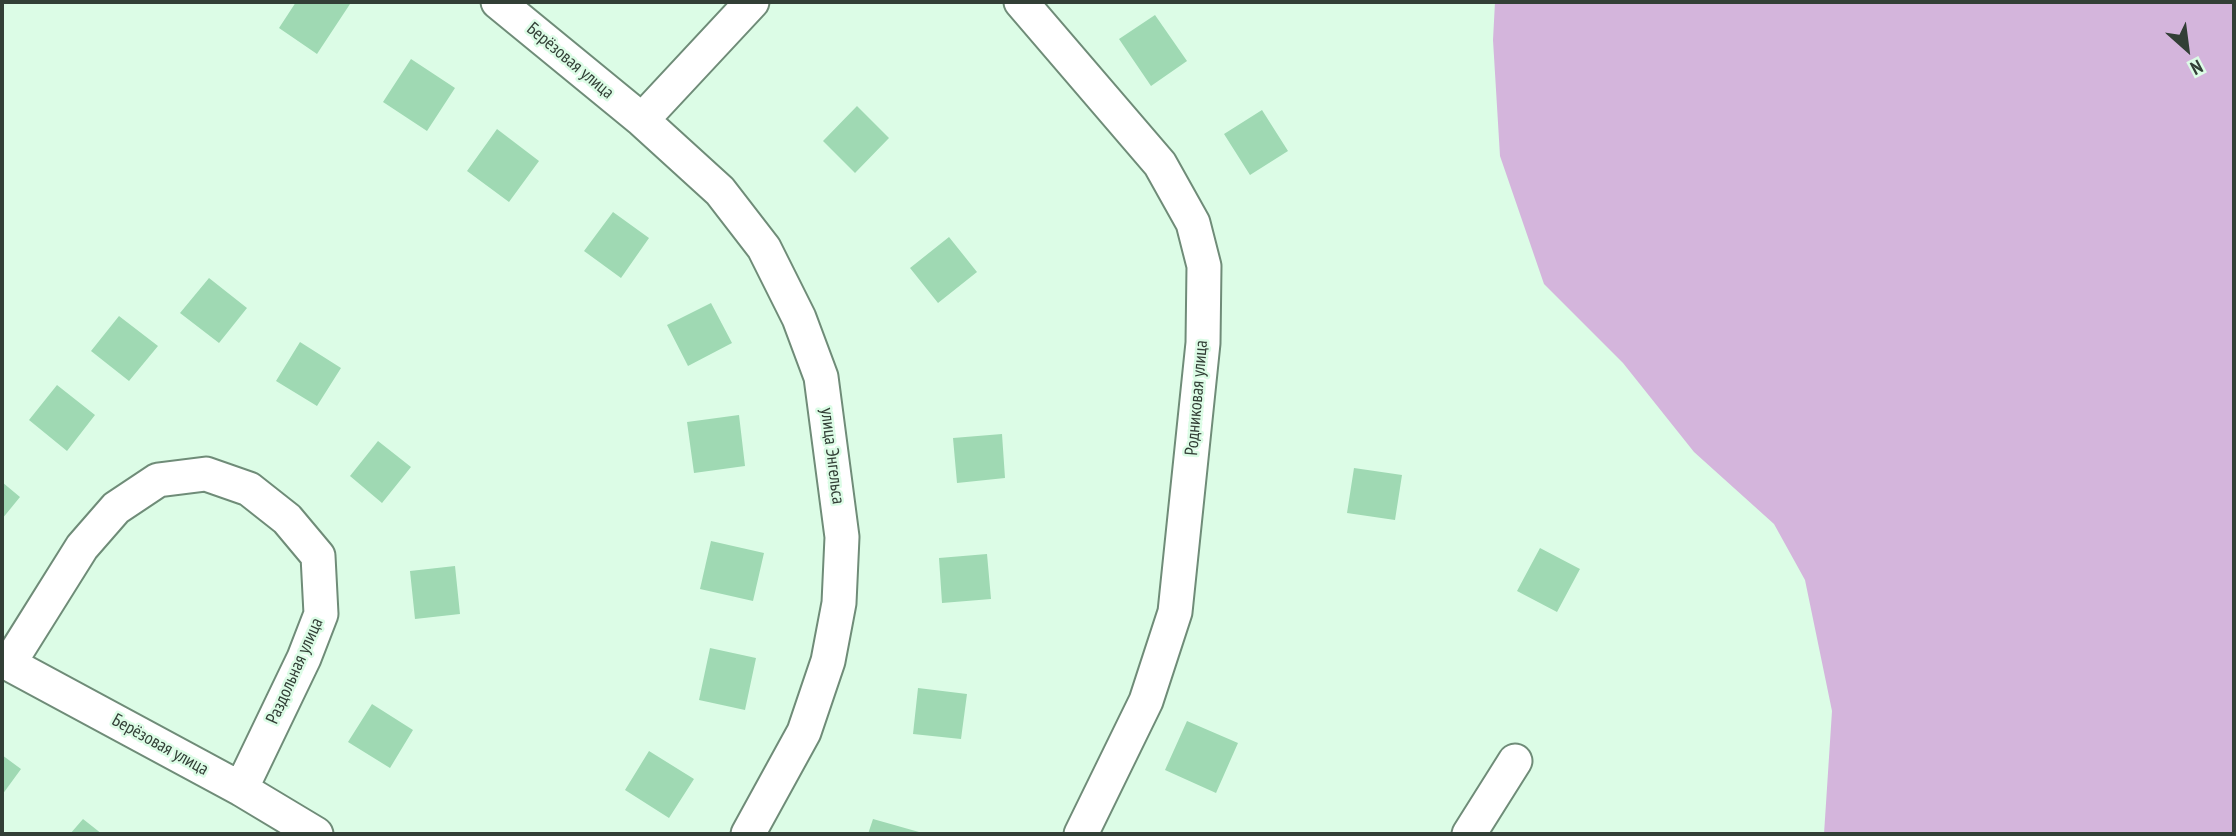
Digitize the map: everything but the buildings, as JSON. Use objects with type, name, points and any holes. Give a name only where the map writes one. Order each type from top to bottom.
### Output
[{"type":"street","name":"Берёзовая улица","points":[[498,2],[642,120]]},
{"type":"street","points":[[642,120],[752,2]]},
{"type":"street","name":"Родниковая улица","points":[[1021,2],[1160,164],[1193,223],[1204,266],[1203,343],[1175,611],[1146,701],[1081,834]]},
{"type":"street","name":"улица Энгельса","points":[[642,120],[720,191],[764,248],[799,318],[821,377],[825,402],[842,537],[839,603],[828,661],[804,732],[748,834]]},
{"type":"street","name":"Раздольная улица","points":[[6,661],[82,547],[116,508],[158,480],[206,474],[249,489],[287,519],[318,556],[321,614],[304,658],[241,789]]},
{"type":"street","name":"Берёзовая улица","points":[[6,661],[241,789],[316,834]]},
{"type":"street","points":[[1469,834],[1515,761]]},
{"type":"shaded area","points":[[1495,2],[2234,2],[2234,834],[1824,834],[1832,711],[1805,580],[1774,524],[1694,452],[1623,363],[1544,284],[1500,156],[1493,40]]}]
